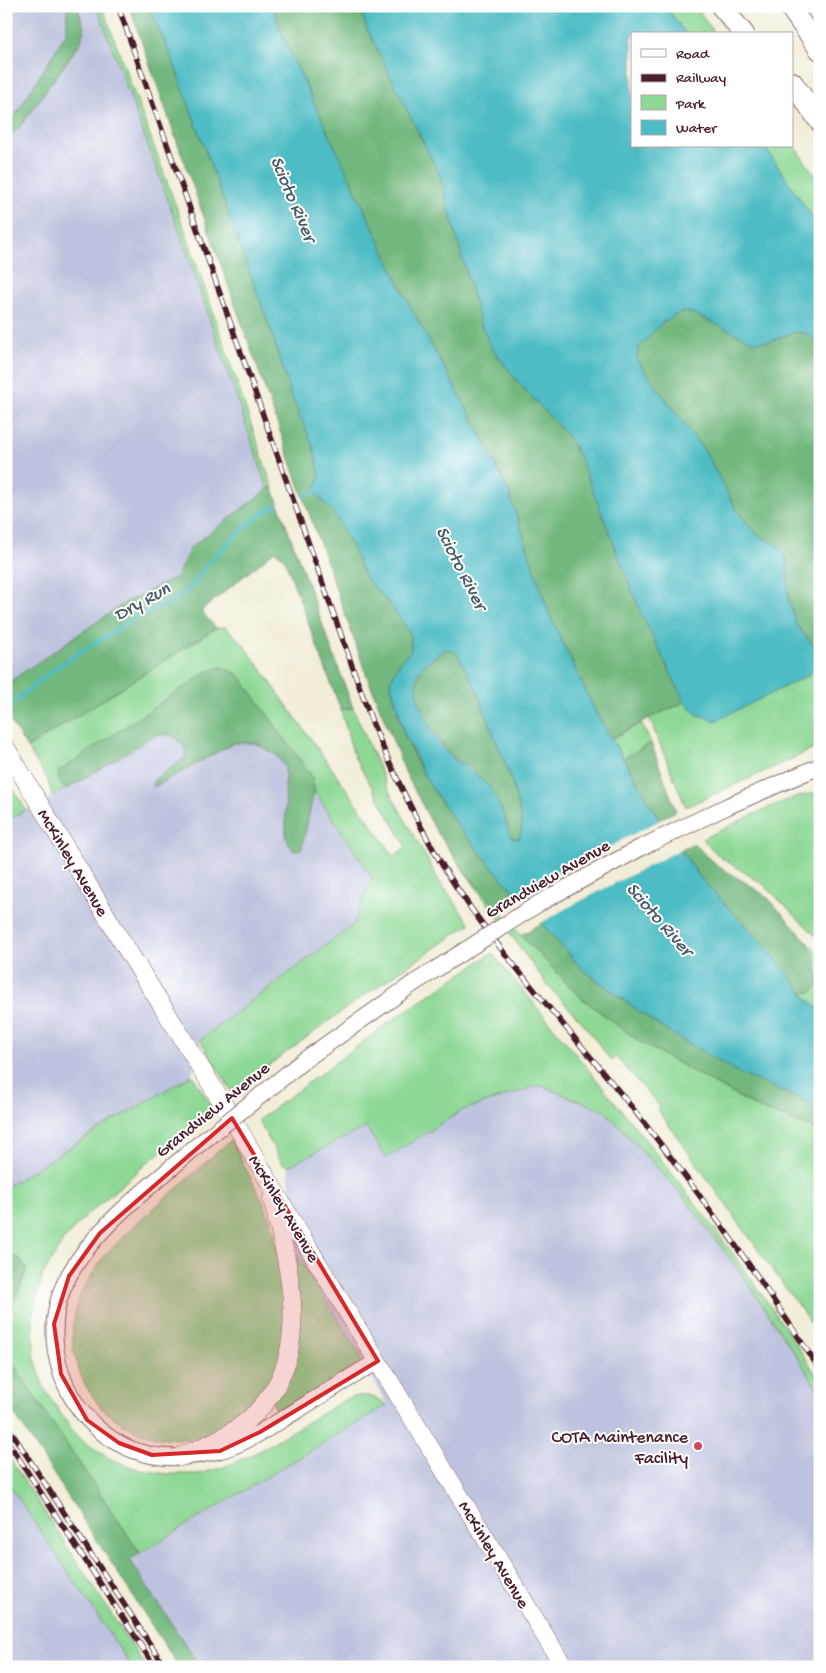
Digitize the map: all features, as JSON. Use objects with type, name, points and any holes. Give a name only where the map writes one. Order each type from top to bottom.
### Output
[{"type":"highway","points":[[721,6],[742,32]]},
{"type":"highway","points":[[739,6],[757,32]]},
{"type":"highway","points":[[789,6],[820,50]]},
{"type":"highway","points":[[794,85],[820,122]]},
{"type":"highway","points":[[794,92],[820,122]]},
{"type":"main road","name":"McKinley Avenue","points":[[6,748],[564,1667]]},
{"type":"main road","name":"Grandview Avenue","points":[[378,1361],[281,1420],[240,1442],[220,1450],[180,1457],[152,1455],[119,1443],[87,1420],[69,1392],[61,1374],[55,1345],[54,1324],[62,1291],[69,1276],[100,1233],[193,1149],[304,1061],[411,985],[541,902],[640,848],[728,806],[820,766]]},
{"type":"main road","points":[[180,1457],[213,1442],[243,1424],[259,1410],[278,1384],[287,1358],[294,1323],[286,1254],[267,1179]]},
{"type":"highlighted area","points":[[232,1118],[378,1361],[260,1432],[220,1451],[152,1455],[119,1443],[87,1420],[61,1374],[54,1324],[69,1276],[100,1233]]},
{"type":"shaded area","points":[[6,6],[67,6],[68,8],[67,32],[13,119],[6,124]]},
{"type":"shaded area","points":[[77,6],[97,6],[183,241],[268,489],[190,548],[177,577],[126,602],[6,684],[6,138],[19,128],[84,27]]},
{"type":"shaded area","points":[[157,734],[173,736],[186,748],[185,758],[154,780],[155,786],[234,743],[256,743],[277,756],[285,767],[286,837],[302,848],[314,791],[372,877],[354,924],[200,1040],[192,1075],[6,1188],[6,816],[9,819],[72,786]]},
{"type":"shaded area","points":[[540,1085],[605,1111],[683,1196],[740,1272],[820,1393],[820,1667],[200,1667],[130,1560],[387,1405],[360,1355],[295,1253],[288,1166],[366,1127],[386,1158],[463,1110]]},
{"type":"shaded area","points":[[6,1480],[125,1656],[132,1667],[6,1667]]},
{"type":"green space","points":[[67,6],[77,6],[84,27],[81,42],[19,128],[6,138],[6,124],[13,119],[67,32]]},
{"type":"green space","points":[[97,6],[102,6],[188,239],[272,486],[268,489],[183,241]]},
{"type":"green space","points":[[129,6],[149,6],[174,64],[272,333],[290,393],[314,449],[320,476],[314,492],[333,512],[353,549],[365,577],[393,608],[411,635],[411,650],[400,662],[390,681],[402,727],[414,756],[439,799],[469,839],[517,896],[497,908],[464,871],[435,829],[407,776],[367,676]]},
{"type":"green space","points":[[273,6],[359,6],[367,29],[440,176],[480,323],[492,348],[518,382],[566,434],[580,458],[641,612],[685,702],[649,718],[611,739],[596,713],[550,616],[509,493],[480,432],[412,310],[283,37]]},
{"type":"green space","points":[[665,6],[695,6],[714,32],[684,32]]},
{"type":"green space","points":[[794,146],[820,182],[820,228],[765,148],[794,148]]},
{"type":"green space","points":[[681,312],[692,313],[768,342],[794,332],[801,332],[811,337],[817,347],[820,359],[818,384],[820,396],[820,647],[815,648],[796,624],[789,600],[787,559],[778,546],[754,532],[736,509],[706,453],[636,359],[639,347],[662,323]]},
{"type":"green space","points":[[272,486],[353,708],[341,710],[284,558],[275,551],[201,611],[216,628],[27,748],[6,714],[6,684],[126,602],[177,577],[190,548]]},
{"type":"green space","points":[[226,627],[244,645],[394,856],[406,846],[354,756],[341,710],[353,708],[388,789],[438,879],[470,924],[355,1002],[232,1092],[200,1040],[354,924],[372,877],[314,791],[313,778],[239,675],[221,667],[64,787],[72,786],[52,796],[48,780],[27,748],[216,628]]},
{"type":"green space","points":[[820,647],[820,746],[686,807],[649,718],[685,702],[696,714],[819,664],[815,648]]},
{"type":"green space","points":[[447,649],[457,653],[477,690],[512,782],[522,827],[520,839],[511,838],[504,815],[473,770],[459,762],[446,750],[422,713],[416,688],[421,668]]},
{"type":"green space","points":[[221,667],[239,675],[313,778],[314,791],[302,848],[293,851],[286,837],[285,767],[277,756],[256,743],[234,743],[154,787],[154,780],[185,758],[185,748],[173,736],[157,734],[72,786],[64,788],[58,781],[58,772],[206,672]]},
{"type":"green space","points":[[641,723],[651,743],[624,758],[611,739]]},
{"type":"green space","points":[[651,743],[676,811],[659,819],[624,758]]},
{"type":"green space","points":[[6,777],[26,810],[9,819],[6,816]]},
{"type":"green space","points":[[820,792],[820,940],[763,884],[720,857],[702,839],[790,799]]},
{"type":"green space","points":[[694,843],[707,857],[723,869],[768,898],[806,940],[815,958],[819,983],[814,991],[803,993],[769,951],[702,880],[681,849]]},
{"type":"green space","points":[[464,871],[580,997],[640,1042],[760,1109],[820,1131],[820,1336],[658,1110],[660,1107],[616,1057],[611,1061],[584,1024],[548,986]]},
{"type":"green space","points":[[542,923],[582,969],[662,1028],[741,1074],[820,1107],[820,1131],[760,1109],[640,1042],[580,997],[521,935]]},
{"type":"green space","points":[[806,940],[820,954],[820,1009],[803,993],[814,991],[815,958]]},
{"type":"green space","points":[[492,953],[621,1109],[704,1215],[744,1269],[820,1381],[820,1393],[740,1272],[683,1196],[605,1111],[540,1085],[463,1110],[386,1158],[366,1127],[288,1166],[282,1163],[258,1120],[398,1016]]},
{"type":"green space","points":[[192,1075],[212,1107],[88,1214],[65,1238],[42,1276],[33,1314],[34,1355],[44,1388],[71,1429],[81,1440],[110,1459],[140,1470],[168,1474],[198,1474],[224,1467],[255,1453],[348,1398],[369,1396],[387,1405],[140,1553],[6,1354],[6,1323],[27,1269],[19,1258],[6,1256],[6,1187],[111,1122]]},
{"type":"green space","points":[[231,1140],[262,1200],[274,1229],[288,1309],[282,1365],[251,1411],[211,1435],[189,1439],[161,1438],[141,1433],[121,1423],[101,1408],[87,1388],[79,1371],[73,1347],[73,1327],[76,1308],[81,1292],[106,1254],[132,1228]]},
{"type":"green space","points":[[295,1253],[360,1355],[361,1362],[278,1413],[272,1402],[284,1384],[292,1254]]},
{"type":"green space","points":[[6,1256],[19,1258],[27,1269],[6,1323]]},
{"type":"green space","points":[[6,1354],[140,1553],[130,1560],[200,1667],[179,1667],[6,1401]]},
{"type":"green space","points":[[6,1453],[146,1667],[132,1667],[6,1480]]},
{"type":"water","name":"Scioto River","points":[[149,6],[273,6],[283,37],[412,310],[480,432],[509,493],[550,616],[596,713],[659,819],[702,880],[769,951],[809,1000],[820,1009],[820,1107],[741,1074],[662,1028],[582,969],[462,831],[426,779],[404,733],[390,681],[400,662],[411,650],[411,635],[393,608],[365,577],[353,549],[333,512],[314,492],[320,476],[314,449],[290,393],[272,333],[174,64]],"holes":[[[447,649],[457,653],[477,690],[512,782],[522,827],[519,839],[511,837],[500,806],[490,788],[446,751],[434,734],[422,711],[417,687],[418,676],[422,667]]]},
{"type":"water","points":[[359,6],[665,6],[684,32],[631,32],[631,148],[765,148],[820,228],[820,359],[817,344],[807,334],[794,332],[768,342],[752,341],[692,313],[681,312],[662,323],[639,347],[636,359],[706,453],[736,509],[754,532],[778,546],[787,559],[789,600],[796,624],[815,648],[819,664],[809,675],[715,721],[696,714],[685,702],[641,613],[580,458],[566,434],[518,382],[492,348],[480,323],[440,176],[367,29]]},
{"type":"pier","points":[[662,819],[683,848],[539,924],[515,898],[552,877]]},
{"type":"waterway","name":"Dry Run","points":[[304,496],[319,490]]},
{"type":"waterway","name":"Dry Run","points":[[8,706],[60,665],[132,620],[176,600],[192,586],[206,566],[236,535],[261,514],[277,505]]},
{"type":"railway","points":[[118,6],[372,722],[414,814],[444,868],[487,930],[680,1169],[775,1302],[820,1370]]},
{"type":"railway","points":[[6,1424],[165,1667]]},
{"type":"railway","points":[[6,1439],[155,1667]]},
{"type":"place","name":"COTA Maintenance Facility","points":[[698,1446]]}]
